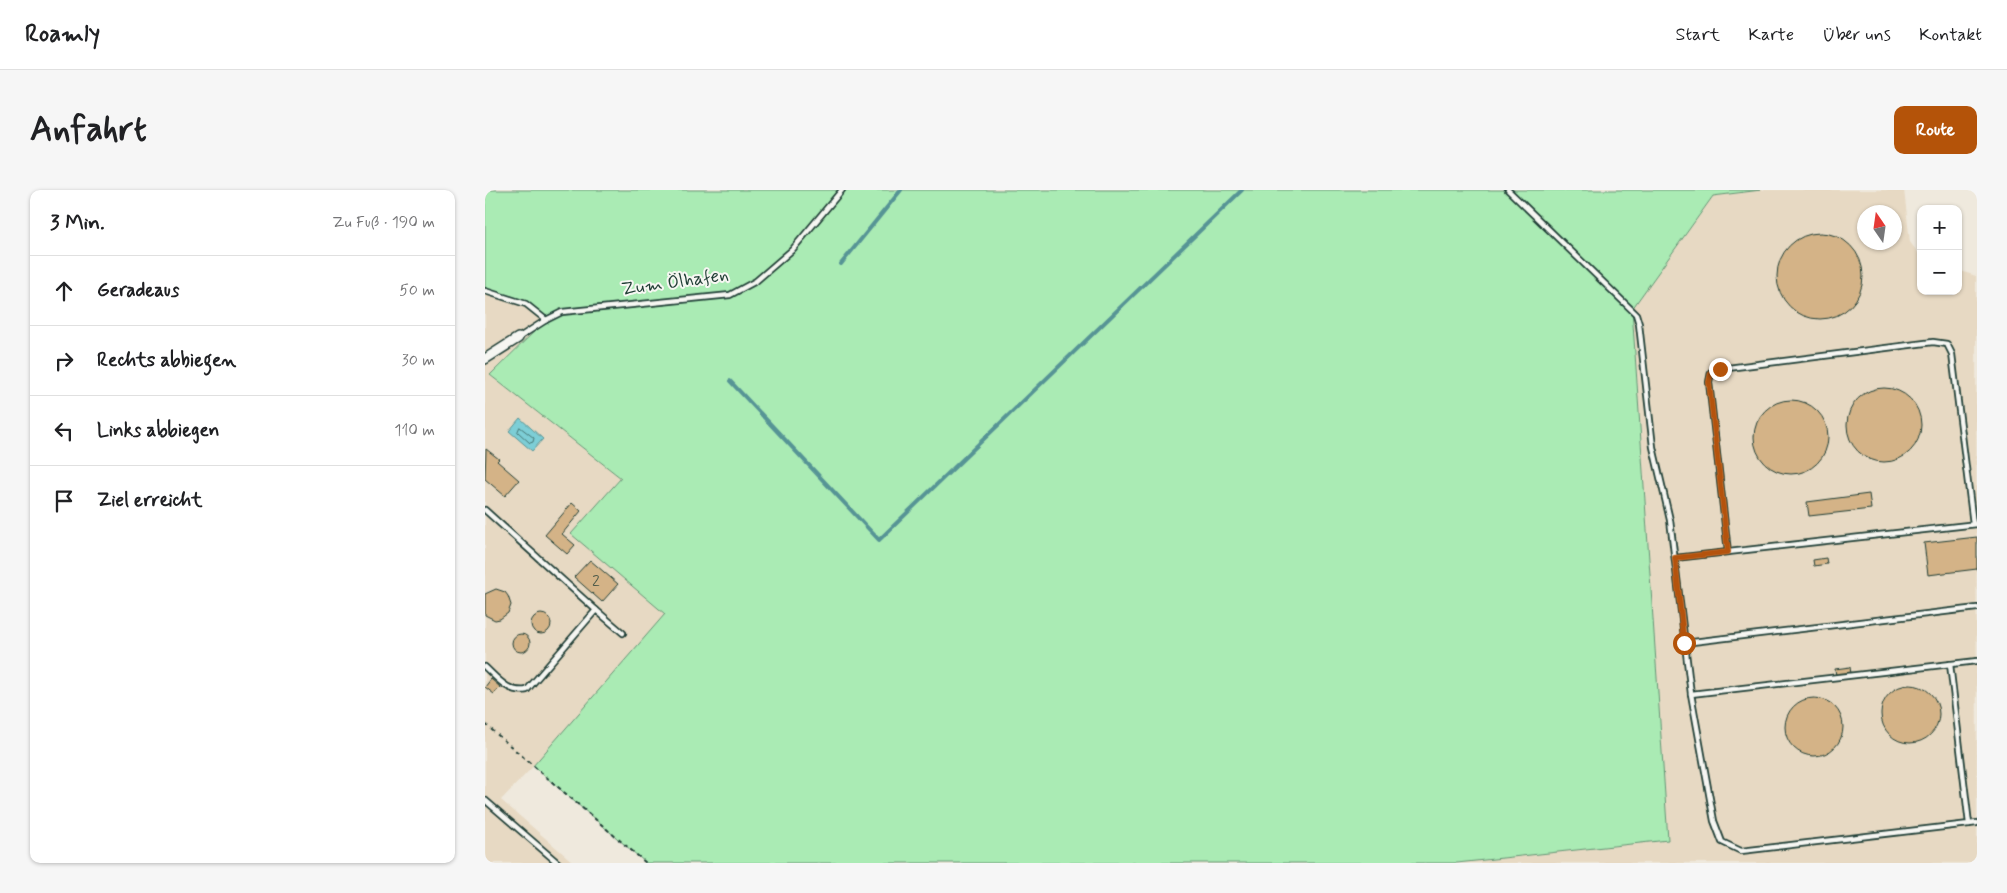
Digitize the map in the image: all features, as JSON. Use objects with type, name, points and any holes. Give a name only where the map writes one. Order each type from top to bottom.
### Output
[{"type":"street","name":"Zum Ölhafen","points":[[486,359],[518,338]]},
{"type":"lane","name":"Zum Ölhafen","points":[[518,338],[562,312],[731,295],[756,281],[792,250],[841,190]]},
{"type":"lane","points":[[1508,190],[1636,314],[1639,324],[1653,448],[1670,520],[1691,694],[1714,821],[1722,842],[1741,851],[1977,823]]},
{"type":"lane","points":[[485,291],[526,304],[546,320]]},
{"type":"lane","points":[[1675,558],[1728,552],[1975,524],[1952,354],[1947,344],[1933,342],[1720,369],[1711,372],[1709,382],[1728,552]]},
{"type":"lane","points":[[485,510],[623,633]]},
{"type":"lane","points":[[1684,643],[1977,608]]},
{"type":"lane","points":[[485,667],[509,688],[515,691],[527,690],[596,610]]},
{"type":"lane","points":[[1691,694],[1977,661]]},
{"type":"lane","points":[[1950,664],[1969,824]]},
{"type":"lane","points":[[485,800],[558,863]]},
{"type":"path","points":[[485,724],[646,863]]},
{"type":"shaded area","points":[[1761,190],[1904,190],[1910,242],[1917,252],[1917,295],[1962,295],[1962,271],[1976,276],[1977,863],[1457,863],[1668,840],[1632,308],[1713,196]]},
{"type":"shaded area","points":[[485,291],[526,304],[546,320],[490,375],[621,478],[572,534],[666,614],[545,754],[501,800],[574,863],[485,863]]},
{"type":"green space","points":[[485,190],[1761,190],[1713,196],[1632,309],[1668,840],[1457,863],[646,863],[533,766],[665,614],[571,534],[621,478],[490,375],[546,320],[526,304],[485,291]]},
{"type":"water","points":[[520,418],[543,439],[532,451],[509,431]]},
{"type":"building","points":[[1820,233],[1837,236],[1851,245],[1860,259],[1863,276],[1860,293],[1851,307],[1837,316],[1820,319],[1803,316],[1789,307],[1780,293],[1777,276],[1780,259],[1789,245],[1803,236]]},
{"type":"building","points":[[1884,388],[1898,391],[1910,399],[1918,411],[1921,425],[1918,439],[1910,451],[1898,459],[1884,462],[1870,459],[1858,451],[1850,439],[1847,425],[1850,411],[1858,399],[1870,391]]},
{"type":"building","points":[[1791,400],[1805,403],[1817,411],[1825,423],[1828,437],[1825,451],[1817,463],[1805,471],[1791,474],[1777,471],[1765,463],[1757,451],[1754,437],[1757,423],[1765,411],[1777,403]]},
{"type":"building","points":[[486,449],[499,459],[497,461],[519,480],[505,496],[485,479]]},
{"type":"building","points":[[1869,494],[1871,509],[1809,516],[1807,502]]},
{"type":"building","points":[[572,503],[581,511],[562,534],[575,545],[567,554],[545,535]]},
{"type":"building","points":[[1977,537],[1977,569],[1928,575],[1924,543]]},
{"type":"building","points":[[1826,558],[1827,564],[1814,566],[1813,560]]},
{"type":"building","points":[[590,560],[618,584],[602,602],[574,577]]},
{"type":"building","points":[[496,589],[505,592],[511,605],[508,613],[495,620],[485,615],[485,594]]},
{"type":"building","points":[[541,614],[548,617],[551,624],[548,631],[541,634],[534,631],[531,624],[534,617]]},
{"type":"building","points":[[521,634],[527,637],[530,643],[527,649],[521,652],[515,649],[512,643],[515,637]]},
{"type":"building","points":[[1850,667],[1851,674],[1836,676],[1835,669]]},
{"type":"building","points":[[491,679],[500,687],[494,694],[485,687]]},
{"type":"building","points":[[1910,685],[1921,687],[1934,698],[1939,714],[1937,725],[1926,738],[1910,743],[1899,741],[1886,730],[1881,714],[1883,703],[1894,690]]},
{"type":"building","points":[[1814,698],[1825,700],[1838,711],[1843,727],[1841,738],[1830,751],[1814,756],[1803,754],[1790,743],[1785,727],[1787,716],[1798,703]]},
{"type":"waterway","points":[[841,264],[901,190]]},
{"type":"waterway","points":[[730,381],[879,540],[1242,190]]},
{"type":"route","points":[[1684,643],[1675,558],[1728,552],[1709,382],[1711,372],[1720,369]]}]
